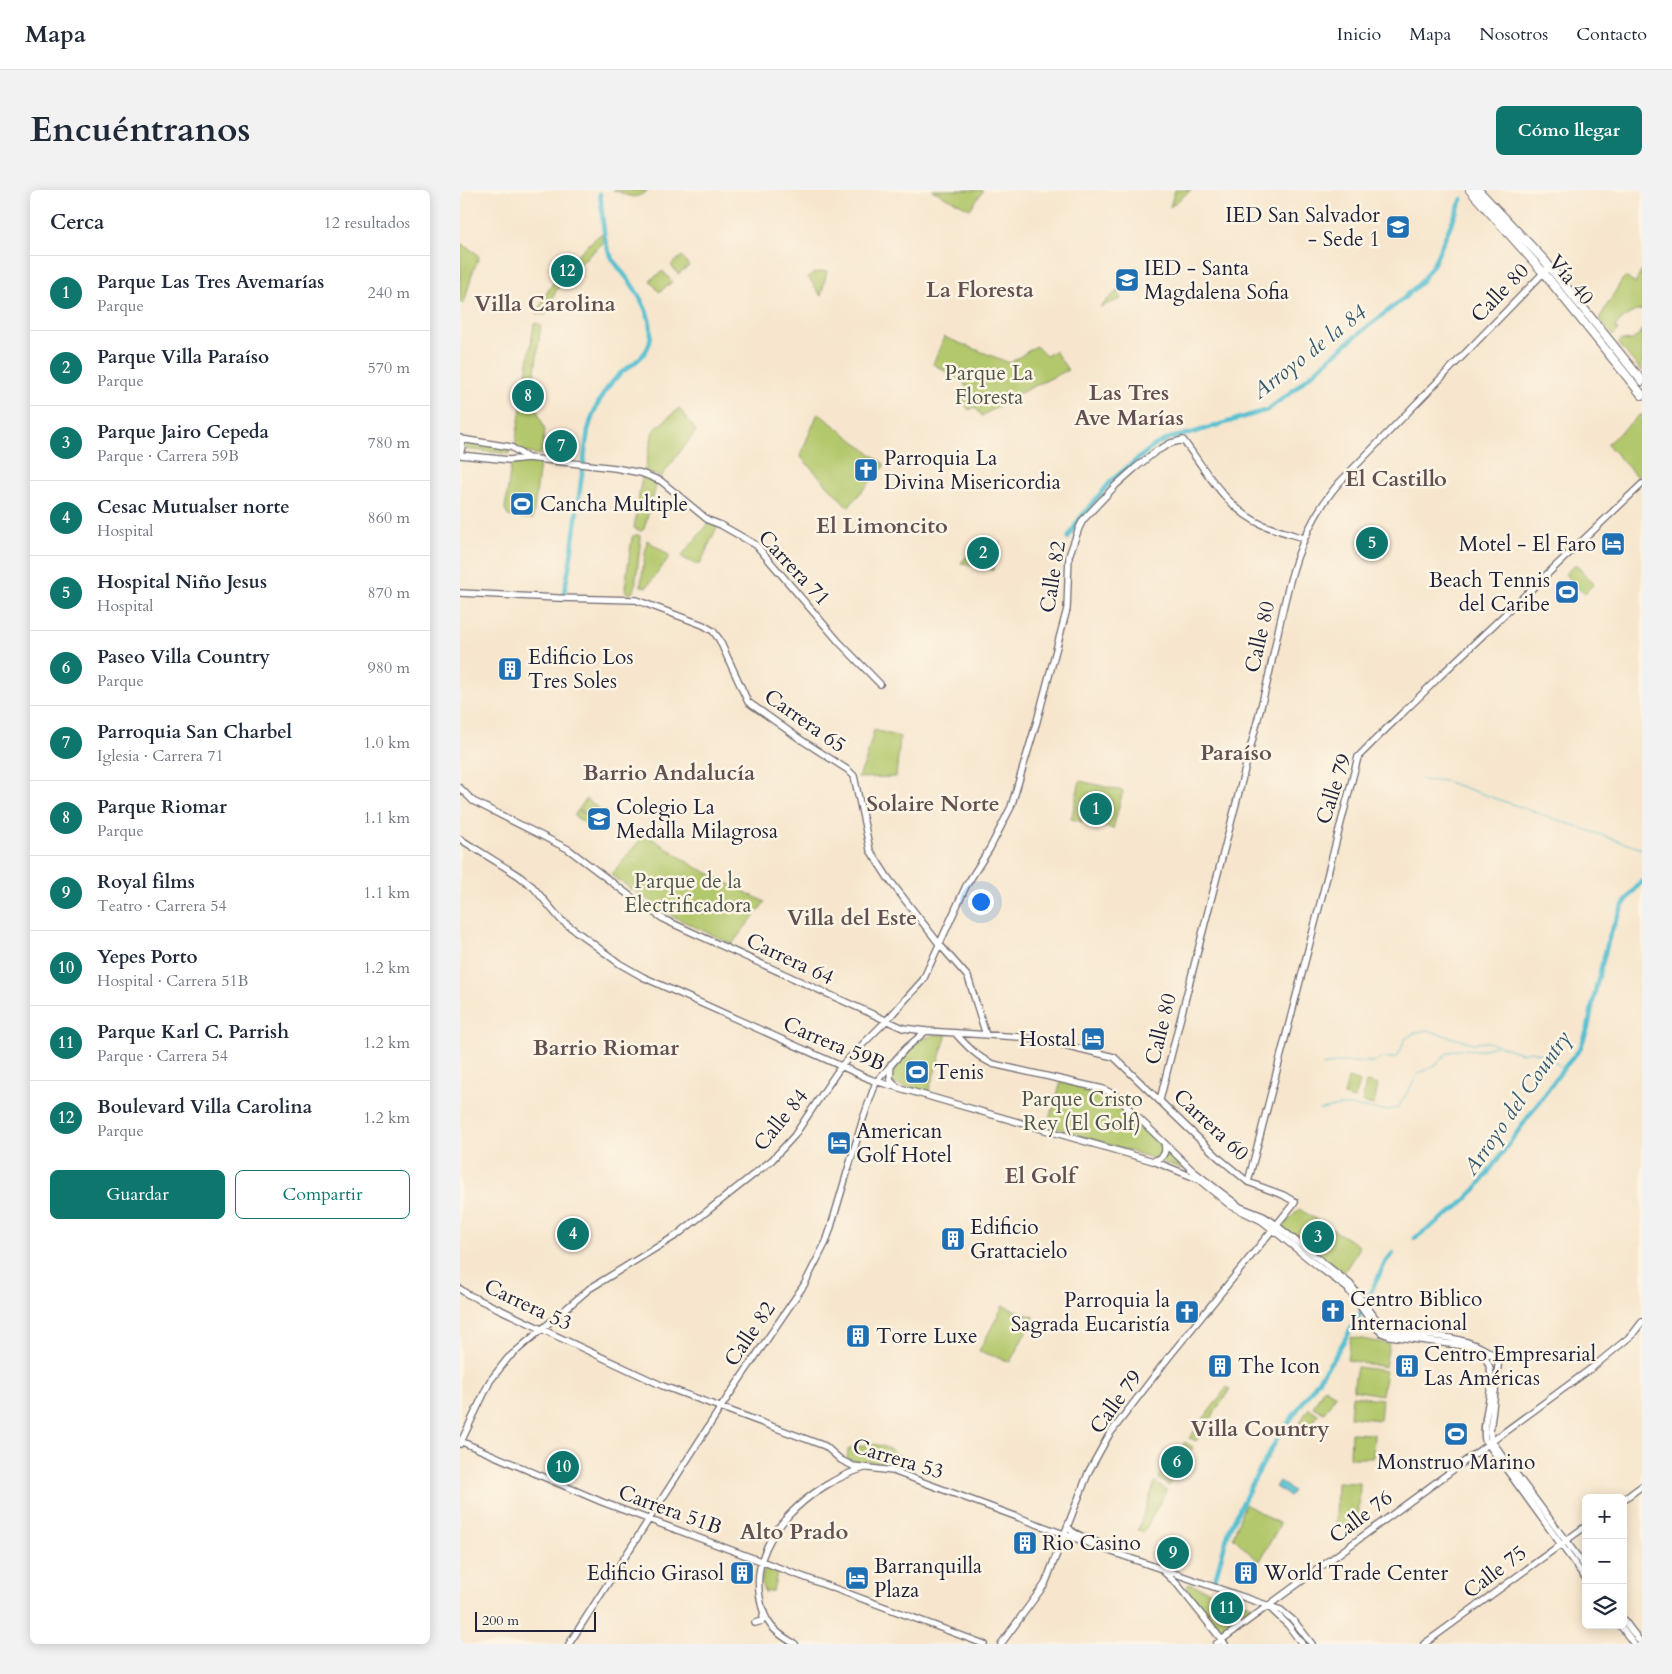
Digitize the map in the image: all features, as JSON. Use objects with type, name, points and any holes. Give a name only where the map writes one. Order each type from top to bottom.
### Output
[{"type":"highway","name":"Vía 40","points":[[1470,190],[1642,381]]},
{"type":"highway","name":"Vía 40","points":[[1478,190],[1550,266],[1642,395]]},
{"type":"street","name":"Calle 80","points":[[1160,1100],[1266,687],[1293,569],[1304,538],[1317,513],[1339,484],[1550,266]]},
{"type":"street","points":[[460,439],[462,447],[460,455]]},
{"type":"street","name":"Carrera 71","points":[[460,439],[511,447],[528,458]]},
{"type":"street","name":"Calle 82","points":[[1024,766],[1067,609],[1068,556],[1084,520],[1116,485],[1134,469],[1155,452],[1171,443],[1183,440],[1222,494],[1247,516],[1262,525],[1304,538]]},
{"type":"street","name":"Carrera 71","points":[[460,455],[509,460],[528,458],[586,465],[641,473],[661,481],[708,520],[721,525],[756,545],[840,642],[880,684]]},
{"type":"street","name":"Calle 79","points":[[1248,1182],[1358,757],[1393,720],[1421,696],[1642,484]]},
{"type":"street","name":"Carrera 65","points":[[460,594],[636,600],[678,615],[713,631],[719,638],[748,702],[854,776],[870,850],[888,878],[940,945],[968,977],[986,1035]]},
{"type":"street","name":"Calle 84","points":[[461,1439],[485,1390],[500,1366],[541,1329],[600,1281],[677,1235],[772,1160],[794,1136],[841,1066],[886,1021],[923,980],[966,886],[990,848],[1011,807],[1024,766]]},
{"type":"street","name":"Carrera 64","points":[[460,788],[473,801],[568,849],[665,920],[903,1028],[1027,1038],[1114,1057]]},
{"type":"street","name":"Carrera 59B","points":[[460,839],[519,876],[533,887],[561,920],[620,964],[643,977],[697,1003],[876,1082],[1153,1161],[1198,1179],[1240,1207],[1263,1216],[1274,1228],[1350,1284],[1368,1312],[1386,1329],[1396,1332],[1461,1340],[1475,1344],[1498,1358]]},
{"type":"street","name":"Calle 82","points":[[569,1644],[721,1407],[804,1285],[826,1242],[876,1082],[914,1040],[926,1031]]},
{"type":"street","name":"Carrera 59B","points":[[954,1033],[987,1062],[1103,1089],[1115,1095],[1222,1196]]},
{"type":"street","name":"Carrera 60","points":[[1114,1057],[1219,1158],[1248,1182],[1283,1194],[1295,1202]]},
{"type":"street","points":[[891,1064],[890,1079],[897,1087]]},
{"type":"street","points":[[1153,1161],[1160,1159],[1165,1154],[1164,1142]]},
{"type":"street","name":"Calle 79","points":[[1001,1644],[1045,1584],[1089,1471],[1109,1436],[1168,1358],[1295,1202]]},
{"type":"street","name":"Carrera 53","points":[[460,1289],[464,1293],[663,1386],[825,1446],[847,1463],[866,1468],[893,1471],[1091,1545],[1162,1569],[1177,1584],[1221,1643]]},
{"type":"street","name":"Carrera 59B","points":[[1368,1312],[1374,1327],[1390,1336],[1458,1345],[1498,1358]]},
{"type":"street","name":"Calle 76","points":[[1221,1643],[1489,1442],[1593,1367],[1632,1335],[1642,1322]]},
{"type":"street","points":[[1475,1350],[1483,1356],[1490,1367],[1492,1375],[1484,1436],[1562,1542],[1582,1573]]},
{"type":"street","points":[[1489,1442],[1498,1358]]},
{"type":"street","name":"Carrera 51B","points":[[461,1439],[602,1502],[984,1644]]},
{"type":"street","points":[[795,1644],[778,1634],[764,1613],[758,1589],[759,1570],[764,1552],[778,1529],[804,1501],[835,1480],[866,1468]]},
{"type":"street","points":[[1627,1497],[1642,1486]]},
{"type":"street","points":[[1068,1526],[1073,1532],[1101,1543],[1106,1550]]},
{"type":"street","name":"Calle 75","points":[[1424,1644],[1582,1529]]},
{"type":"street","points":[[1562,1542],[1582,1564]]},
{"type":"street","points":[[1091,1545],[1101,1543]]},
{"type":"street","points":[[1162,1569],[1281,1610],[1288,1614],[1312,1644]]},
{"type":"street","points":[[1252,1601],[1277,1600]]},
{"type":"street","points":[[1268,1606],[1288,1625],[1302,1644]]},
{"type":"street","points":[[755,1624],[762,1621],[764,1613]]},
{"type":"street","points":[[1627,1624],[1642,1644]]},
{"type":"street","points":[[1623,1629],[1634,1644]]},
{"type":"green space","points":[[613,190],[648,190],[635,197]]},
{"type":"green space","points":[[932,190],[982,190],[983,191],[970,209]]},
{"type":"green space","points":[[1175,190],[1191,190],[1170,207]]},
{"type":"green space","points":[[602,233],[603,243],[568,274],[556,291],[545,315],[537,314],[556,278],[581,251]]},
{"type":"green space","points":[[460,243],[479,257],[463,304],[460,302]]},
{"type":"green space","points":[[682,256],[689,266],[678,274],[671,265]]},
{"type":"green space","points":[[1642,270],[1642,310],[1631,313],[1615,326],[1618,331],[1613,336],[1599,319],[1622,280],[1625,277],[1635,283]]},
{"type":"green space","points":[[663,271],[672,282],[659,292],[650,280]]},
{"type":"green space","points":[[827,271],[821,296],[808,277],[814,273]]},
{"type":"green space","points":[[1117,291],[1121,299],[1100,307]]},
{"type":"green space","points":[[534,324],[541,325],[533,388],[535,405],[545,430],[541,455],[529,453],[515,446]]},
{"type":"green space","points":[[1642,329],[1642,372],[1618,343],[1622,340],[1631,341],[1640,334]]},
{"type":"green space","name":"Parque La Floresta","points":[[944,337],[1010,363],[1036,346],[1046,356],[1055,351],[1068,370],[1018,394],[982,416],[975,407],[969,410],[957,393],[967,389],[963,381],[933,364]]},
{"type":"green space","points":[[679,408],[696,431],[661,477],[646,472],[653,431]]},
{"type":"green space","points":[[818,413],[885,465],[848,507],[800,456]]},
{"type":"green space","points":[[1641,414],[1642,474],[1638,478],[1607,444]]},
{"type":"green space","points":[[465,441],[509,448],[509,454],[465,449]]},
{"type":"green space","points":[[531,460],[540,463],[533,519],[508,516],[505,509],[511,464]]},
{"type":"green space","points":[[644,476],[657,483],[644,529],[641,531],[634,528],[642,477]]},
{"type":"green space","points":[[709,523],[717,527],[700,564],[695,564],[683,558],[682,555]]},
{"type":"green space","points":[[639,535],[641,538],[635,588],[629,594],[625,588],[632,537]]},
{"type":"green space","points":[[981,538],[1000,543],[993,570],[961,563]]},
{"type":"green space","points":[[647,540],[670,556],[647,587],[641,586],[641,583]]},
{"type":"green space","points":[[1575,564],[1594,584],[1584,594],[1565,574]]},
{"type":"green space","points":[[874,730],[900,737],[896,777],[858,778],[865,763]]},
{"type":"green space","points":[[1080,781],[1123,791],[1113,829],[1071,819]]},
{"type":"green space","points":[[586,799],[600,809],[594,819],[579,809]]},
{"type":"green space","points":[[578,810],[592,819],[588,825],[574,816]]},
{"type":"green space","name":"Parque de la Electrificadora","points":[[645,834],[694,866],[765,902],[732,944],[672,916],[611,875]]},
{"type":"green space","points":[[947,1034],[928,1093],[880,1080],[919,1041],[933,1035]]},
{"type":"green space","points":[[1348,1078],[1360,1082],[1355,1099],[1344,1096]]},
{"type":"green space","name":"Parque Cristo Rey (El Golf)","points":[[1061,1082],[1104,1094],[1161,1144],[1162,1152],[1158,1157],[1152,1158],[1047,1125]]},
{"type":"green space","points":[[1366,1082],[1378,1085],[1374,1105],[1362,1102]]},
{"type":"green space","name":"Parque Cristo Rey (El Golf)","points":[[1167,1151],[1190,1171],[1159,1161]]},
{"type":"green space","points":[[1299,1209],[1358,1245],[1359,1249],[1342,1275],[1282,1228]]},
{"type":"green space","points":[[1003,1306],[1034,1317],[1010,1362],[979,1351]]},
{"type":"green space","points":[[1351,1337],[1389,1344],[1385,1367],[1347,1360]]},
{"type":"green space","points":[[1357,1367],[1386,1371],[1382,1395],[1353,1390]]},
{"type":"green space","points":[[1227,1387],[1230,1389],[1196,1441],[1189,1438]]},
{"type":"green space","points":[[1324,1388],[1336,1395],[1324,1413],[1313,1407]]},
{"type":"green space","points":[[1352,1396],[1382,1399],[1380,1420],[1350,1417]]},
{"type":"green space","points":[[1309,1408],[1318,1414],[1309,1430],[1299,1424]]},
{"type":"green space","points":[[1351,1433],[1374,1434],[1373,1458],[1350,1458]]},
{"type":"green space","points":[[1185,1442],[1193,1447],[1169,1486],[1158,1478]]},
{"type":"green space","points":[[871,1444],[888,1448],[903,1459],[897,1468],[873,1462],[854,1461],[847,1458],[848,1450],[853,1447]]},
{"type":"green space","points":[[1155,1482],[1167,1490],[1143,1533],[1138,1530]]},
{"type":"green space","points":[[1337,1482],[1360,1483],[1358,1529],[1336,1528]]},
{"type":"green space","points":[[1245,1504],[1280,1524],[1260,1561],[1233,1537]]},
{"type":"green space","points":[[764,1568],[777,1573],[773,1591],[765,1592],[761,1584]]},
{"type":"green space","points":[[1189,1584],[1253,1606],[1253,1610],[1222,1632],[1186,1589]]},
{"type":"water","name":"Monstruo Marino","points":[[1449,1428],[1464,1430],[1462,1436],[1454,1439],[1448,1436]]},
{"type":"water","points":[[1279,1481],[1293,1491],[1289,1496],[1275,1487]]},
{"type":"waterway","points":[[563,598],[570,563],[590,422],[600,399],[610,385],[645,353],[651,334],[646,310],[642,302],[631,283],[619,269],[607,247],[600,194]]},
{"type":"waterway","name":"Arroyo de la 84","points":[[1068,538],[1077,522],[1112,480],[1155,445],[1170,438],[1267,410],[1289,394],[1352,339],[1403,299],[1421,282],[1434,263],[1462,199]]},
{"type":"waterway","points":[[1419,778],[1445,781],[1642,849]]},
{"type":"waterway","name":"Arroyo del Country","points":[[1415,1238],[1458,1207],[1476,1189],[1563,1069],[1580,1049],[1588,1028],[1596,987],[1610,934],[1622,907],[1642,881]]},
{"type":"waterway","points":[[1323,1066],[1339,1062],[1373,1062],[1383,1058],[1395,1058],[1398,1056],[1405,1039],[1414,1033],[1427,1030],[1473,1043],[1488,1042],[1521,1053],[1531,1051],[1544,1055],[1563,1069]]},
{"type":"waterway","points":[[1319,1110],[1338,1106],[1384,1110],[1398,1108],[1418,1074],[1437,1064],[1447,1053],[1460,1049],[1480,1050],[1495,1046]]},
{"type":"waterway","name":"Arroyo del Country","points":[[1215,1579],[1229,1530],[1252,1484],[1277,1439],[1335,1356],[1360,1314],[1386,1261],[1393,1253]]},
{"type":"place","name":"IED San Salvador - Sede 1","points":[[1398,227]]},
{"type":"place","name":"Boulevard Villa Carolina","points":[[567,271]]},
{"type":"place","name":"IED - Santa Magdalena Sofia","points":[[1127,280]]},
{"type":"place","name":"Parque Riomar","points":[[528,396]]},
{"type":"place","name":"Parroquia San Charbel","points":[[561,446]]},
{"type":"place","name":"Parroquia La Divina Misericordia","points":[[866,470]]},
{"type":"place","name":"Cancha Multiple","points":[[522,504]]},
{"type":"place","name":"Hospital Niño Jesus","points":[[1372,543]]},
{"type":"place","name":"Motel - El Faro","points":[[1613,544]]},
{"type":"place","name":"Parque Villa Paraíso","points":[[983,553]]},
{"type":"place","name":"Beach Tennis del Caribe","points":[[1567,592]]},
{"type":"place","name":"Edificio Los Tres Soles","points":[[510,669]]},
{"type":"place","name":"Parque Las Tres Avemarías","points":[[1096,809]]},
{"type":"place","name":"Colegio La Medalla Milagrosa","points":[[599,819]]},
{"type":"place","name":"Hostal","points":[[1093,1039]]},
{"type":"place","name":"Tenis","points":[[917,1072]]},
{"type":"place","name":"American Golf Hotel","points":[[839,1143]]},
{"type":"place","name":"Cesac Mutualser norte","points":[[573,1234]]},
{"type":"place","name":"Parque Jairo Cepeda","points":[[1318,1237]]},
{"type":"place","name":"Edificio Grattacielo","points":[[953,1239]]},
{"type":"place","name":"Centro Biblico Internacional","points":[[1333,1311]]},
{"type":"place","name":"Parroquia la Sagrada Eucaristía","points":[[1187,1312]]},
{"type":"place","name":"Torre Luxe","points":[[858,1336]]},
{"type":"place","name":"The Icon","points":[[1220,1366]]},
{"type":"place","name":"Centro Empresarial Las Américas","points":[[1407,1366]]},
{"type":"place","name":"Monstruo Marino","points":[[1456,1434]]},
{"type":"place","name":"Paseo Villa Country","points":[[1177,1462]]},
{"type":"place","name":"Yepes Porto","points":[[563,1467]]},
{"type":"place","name":"Rio Casino","points":[[1025,1543]]},
{"type":"place","name":"Royal films","points":[[1173,1553]]},
{"type":"place","name":"Edificio Girasol","points":[[742,1573]]},
{"type":"place","name":"World Trade Center","points":[[1246,1573]]},
{"type":"place","name":"Barranquilla Plaza","points":[[857,1578]]},
{"type":"place","name":"Parque Karl C. Parrish","points":[[1227,1608]]},
{"type":"district","name":"La Floresta","points":[[980,290]]},
{"type":"district","name":"Villa Carolina","points":[[545,304]]},
{"type":"district","name":"Las Tres Ave Marías","points":[[1129,406]]},
{"type":"district","name":"El Castillo","points":[[1396,479]]},
{"type":"district","name":"El Limoncito","points":[[882,526]]},
{"type":"district","name":"Paraíso","points":[[1236,753]]},
{"type":"district","name":"Barrio Andalucía","points":[[669,773]]},
{"type":"district","name":"Solaire Norte","points":[[933,804]]},
{"type":"district","name":"Villa del Este","points":[[852,918]]},
{"type":"district","name":"Barrio Riomar","points":[[606,1048]]},
{"type":"district","name":"El Golf","points":[[1040,1176]]},
{"type":"district","name":"Villa Country","points":[[1260,1429]]},
{"type":"district","name":"Alto Prado","points":[[794,1532]]}]
